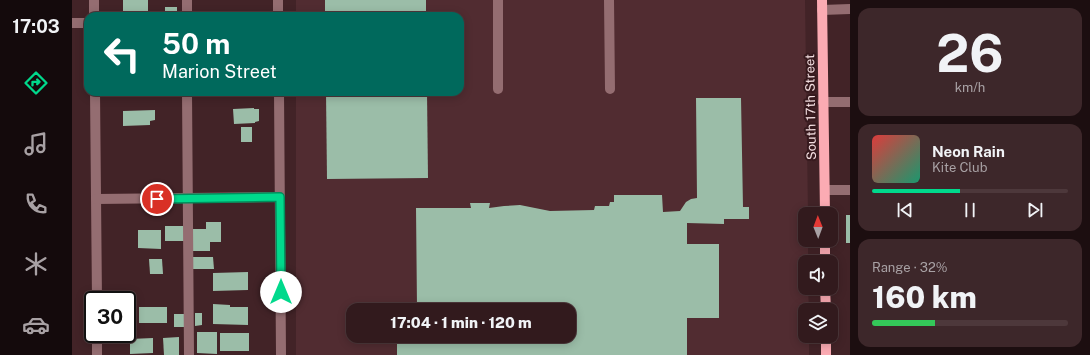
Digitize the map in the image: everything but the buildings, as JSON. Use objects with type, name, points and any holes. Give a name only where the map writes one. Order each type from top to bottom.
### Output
[{"type":"main road","name":"South 17th Street","points":[[822,5],[825,207]]},
{"type":"main road","points":[[826,343],[826,355]]},
{"type":"street","points":[[94,0],[94,12]]},
{"type":"street","points":[[187,0],[187,12]]},
{"type":"street","points":[[278,0],[278,12]]},
{"type":"street","points":[[498,0],[498,89]]},
{"type":"street","points":[[608,0],[610,89]]},
{"type":"street","points":[[822,5],[850,9]]},
{"type":"street","points":[[72,24],[84,23]]},
{"type":"street","points":[[95,96],[97,291]]},
{"type":"street","points":[[187,96],[190,355]]},
{"type":"street","points":[[279,96],[281,355]]},
{"type":"street","points":[[823,102],[850,102]]},
{"type":"street","points":[[825,190],[850,190]]},
{"type":"street","points":[[96,199],[280,197]]},
{"type":"street","points":[[97,343],[97,355]]},
{"type":"shaded area","points":[[296,0],[805,0],[808,207],[798,207],[798,247],[808,247],[808,255],[798,255],[798,295],[808,295],[809,303],[798,303],[798,343],[809,343],[809,355],[296,355],[296,96],[464,96],[464,12],[296,12]]},
{"type":"route","points":[[157,199],[280,197],[281,292]]}]
